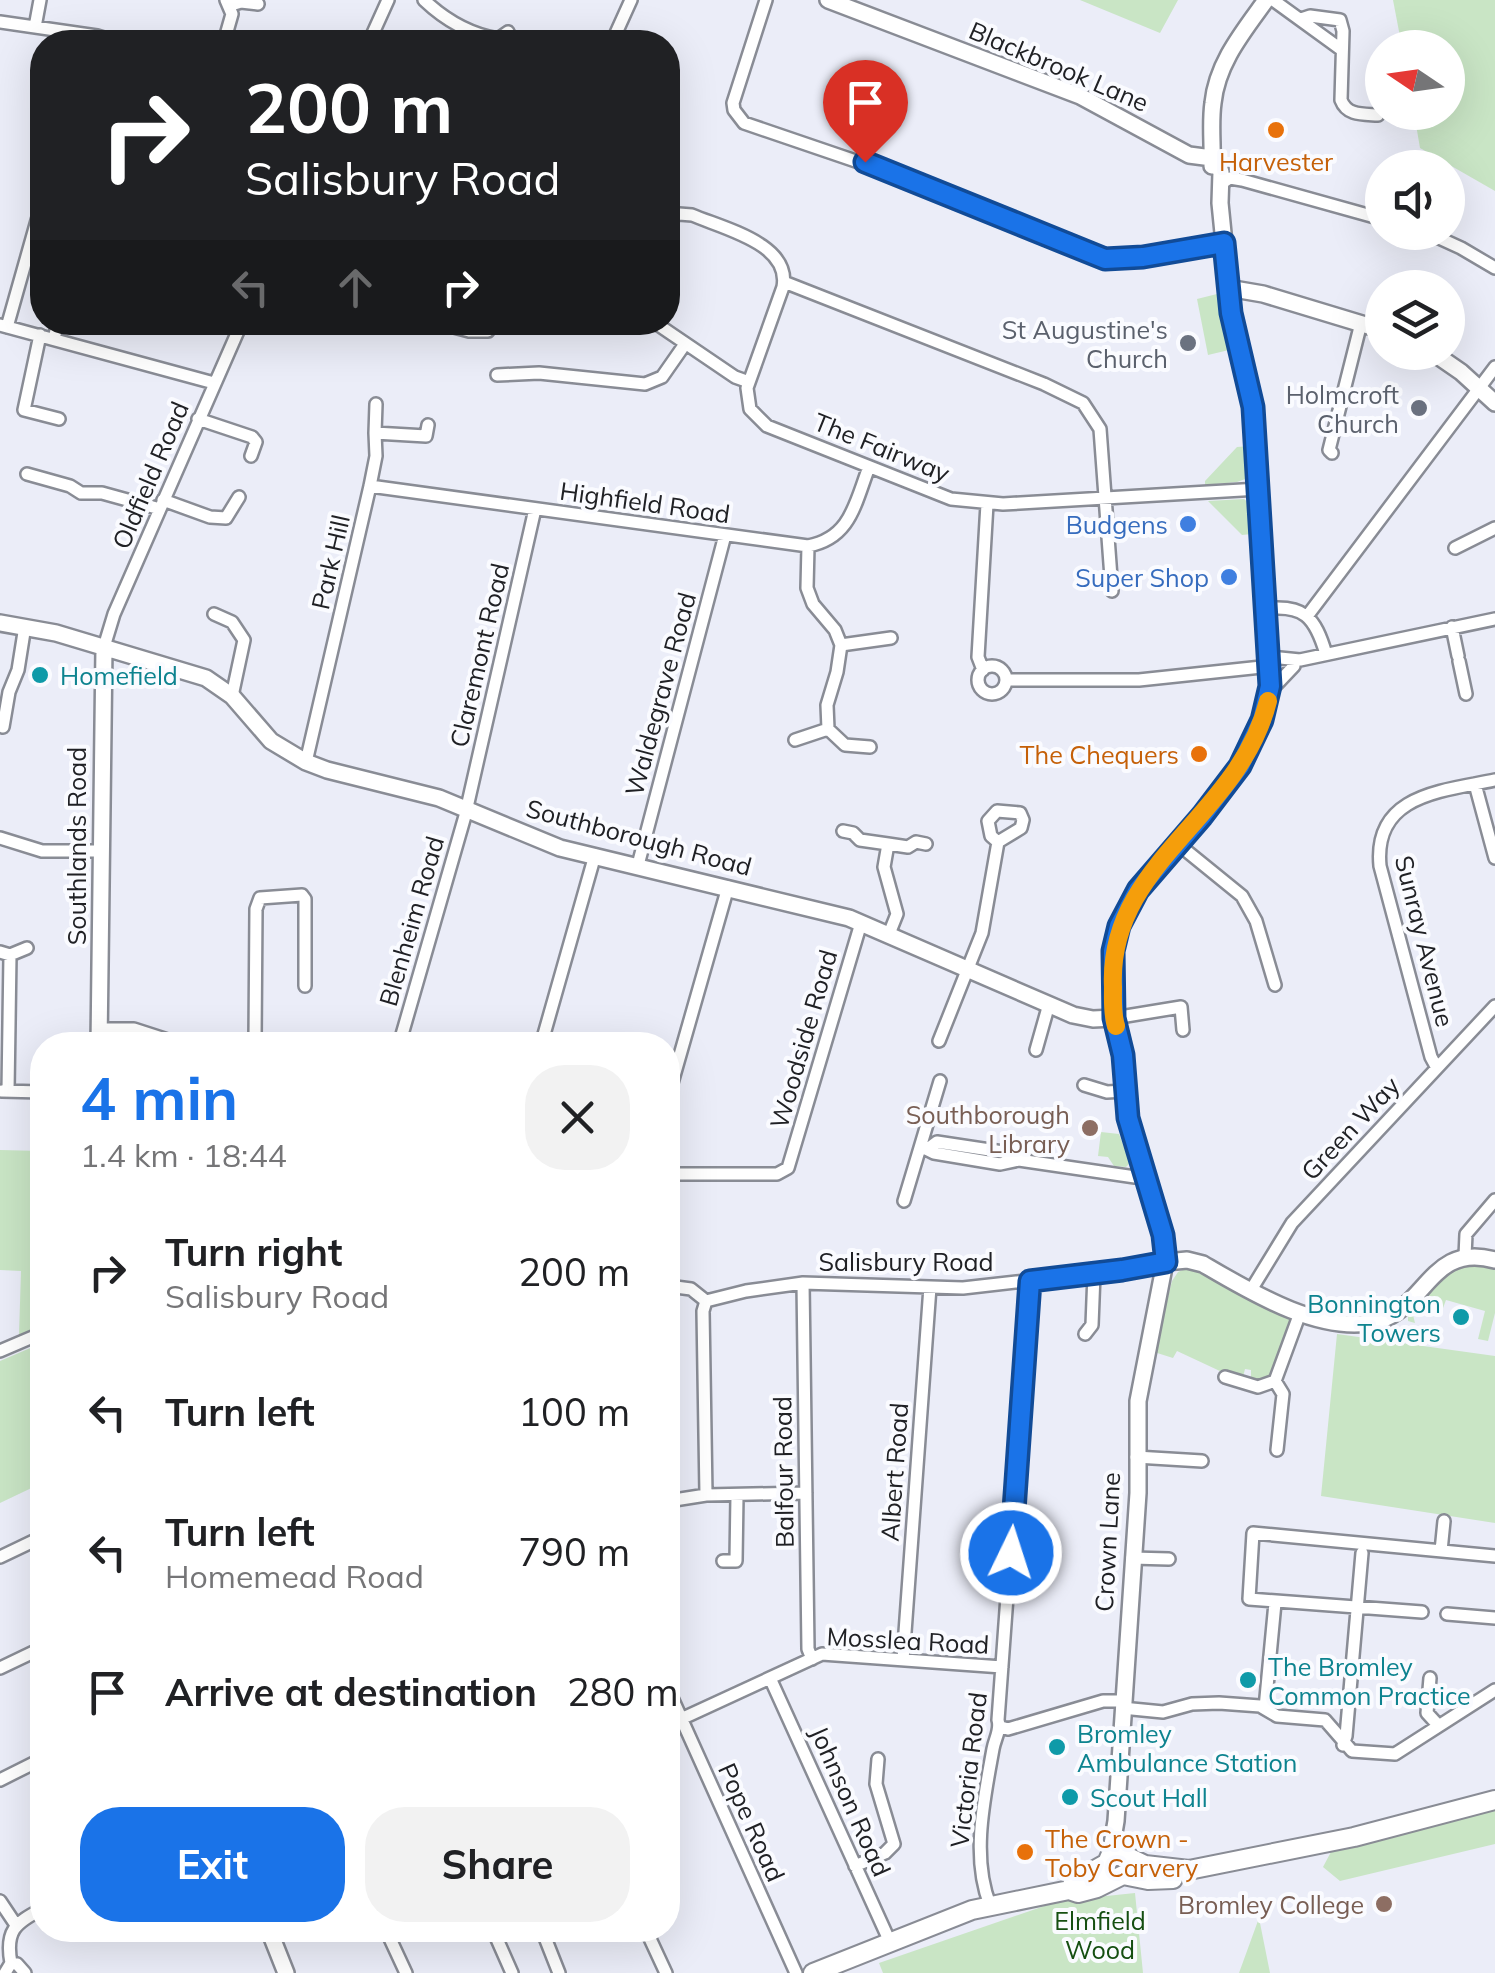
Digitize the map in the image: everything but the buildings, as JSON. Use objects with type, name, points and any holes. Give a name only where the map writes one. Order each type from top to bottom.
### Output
[{"type":"main road","points":[[813,1973],[990,1906],[1097,1888],[1118,1864],[1136,1879],[1173,1879],[1180,1871],[1354,1837],[1495,1800]]},
{"type":"street","points":[[34,27],[40,0]]},
{"type":"street","points":[[374,30],[388,0]]},
{"type":"street","points":[[424,0],[450,22],[468,30]]},
{"type":"street","points":[[617,30],[631,0]]},
{"type":"street","points":[[766,0],[733,102],[739,118],[751,127],[923,184],[1105,259],[1143,257],[1224,243]]},
{"type":"street","name":"Blackbrook Lane","points":[[828,0],[1080,96],[1190,155],[1212,158]]},
{"type":"street","points":[[1266,0],[1230,50],[1218,79],[1212,113],[1213,185],[1365,215]]},
{"type":"street","points":[[1274,0],[1342,50]]},
{"type":"street","points":[[227,30],[232,14],[228,3],[258,4]]},
{"type":"street","points":[[1301,20],[1310,16],[1340,20],[1341,100],[1354,113],[1365,114]]},
{"type":"street","points":[[0,22],[51,30]]},
{"type":"street","points":[[1224,185],[1228,288],[1253,407],[1270,686],[1262,720],[1246,756],[1138,890],[1119,926],[1112,964],[1114,1018],[1123,1055],[1128,1118],[1163,1235],[1166,1262],[1186,1260],[1203,1264],[1300,1313],[1357,1323],[1383,1319],[1401,1308],[1448,1262],[1465,1256],[1495,1260]]},
{"type":"street","points":[[672,335],[735,377],[749,382],[784,282],[783,266],[769,249],[680,214]]},
{"type":"street","points":[[30,242],[4,326],[30,333]]},
{"type":"street","points":[[1464,250],[1495,268]]},
{"type":"street","points":[[784,282],[1083,403],[1100,429],[1112,591]]},
{"type":"street","points":[[1228,288],[1263,294],[1365,324]]},
{"type":"street","points":[[1332,453],[1329,450],[1362,323]]},
{"type":"street","points":[[36,335],[214,383]]},
{"type":"street","points":[[54,339],[55,335]]},
{"type":"street","name":"Oldfield Road","points":[[104,647],[114,614],[236,335]]},
{"type":"street","points":[[40,336],[24,410],[59,418]]},
{"type":"street","points":[[505,380],[539,373],[645,384],[662,378],[685,344]]},
{"type":"street","points":[[1308,615],[1495,367]]},
{"type":"street","points":[[1456,370],[1495,404]]},
{"type":"street","name":"The Fairway","points":[[749,382],[748,401],[760,421],[951,499],[987,504],[1259,489]]},
{"type":"street","name":"Park Hill","points":[[306,762],[376,456],[376,404]]},
{"type":"street","points":[[198,419],[252,437],[256,442],[251,456]]},
{"type":"street","points":[[375,433],[426,436],[428,425]]},
{"type":"street","points":[[866,744],[845,746],[828,729],[827,704],[838,672],[841,644],[835,630],[813,604],[807,588],[808,546],[832,538],[846,526],[869,467]]},
{"type":"street","points":[[27,474],[70,486],[81,494],[102,493],[210,517],[226,518],[239,497]]},
{"type":"street","name":"Highfield Road","points":[[370,486],[808,546]]},
{"type":"street","points":[[987,504],[978,657],[982,670],[978,683],[989,694],[1003,690],[1007,680]]},
{"type":"street","name":"Claremont Road","points":[[466,810],[535,509]]},
{"type":"street","points":[[1455,548],[1495,528]]},
{"type":"street","name":"Waldegrave Road","points":[[638,864],[724,535]]},
{"type":"street","points":[[1264,610],[1296,610],[1308,615],[1326,654]]},
{"type":"street","points":[[214,614],[232,622],[244,640],[232,696]]},
{"type":"street","points":[[1007,680],[1139,680],[1294,661],[1495,618]]},
{"type":"street","name":"Southborough Road","points":[[0,624],[24,626],[192,672],[232,696],[271,741],[306,762],[438,798],[544,842],[860,922],[1083,1018],[1114,1018]]},
{"type":"street","points":[[2,727],[18,670],[24,626]]},
{"type":"street","points":[[1452,627],[1466,694]]},
{"type":"street","points":[[841,644],[891,638]]},
{"type":"street","name":"Southlands Road","points":[[100,1032],[104,647]]},
{"type":"street","points":[[1270,686],[1275,686],[1294,666],[1294,661]]},
{"type":"street","points":[[982,670],[999,667],[1007,680]]},
{"type":"street","points":[[801,733],[828,729]]},
{"type":"street","name":"Sunray Avenue","points":[[1437,1068],[1430,1057],[1380,866],[1380,851],[1390,820],[1409,802],[1495,780]]},
{"type":"street","points":[[1476,784],[1495,858]]},
{"type":"street","name":"Blenheim Road","points":[[403,1032],[466,810]]},
{"type":"street","points":[[842,831],[854,833],[860,840],[908,847],[916,842],[926,844]]},
{"type":"street","points":[[0,838],[42,851],[101,852]]},
{"type":"street","points":[[939,1041],[982,933],[998,842]]},
{"type":"street","points":[[888,844],[884,867],[897,914],[889,934]]},
{"type":"street","points":[[1178,844],[1242,896],[1256,921],[1276,985]]},
{"type":"street","points":[[545,1032],[594,855]]},
{"type":"street","points":[[680,1055],[728,887]]},
{"type":"street","points":[[256,1032],[256,908],[260,898],[296,895],[306,899],[304,986]]},
{"type":"street","name":"Woodside Road","points":[[680,1174],[777,1174],[788,1168],[860,922]]},
{"type":"street","points":[[27,948],[5,953],[4,1091],[30,1092]]},
{"type":"street","points":[[1036,1050],[1049,1004]]},
{"type":"street","name":"Green Way","points":[[1251,1290],[1292,1223],[1495,1006]]},
{"type":"street","points":[[1114,1018],[1181,1007],[1182,1030]]},
{"type":"street","points":[[904,1202],[925,1147],[940,1081]]},
{"type":"street","points":[[1084,1086],[1125,1092]]},
{"type":"street","points":[[925,1147],[937,1142],[953,1144],[1003,1152],[1019,1160],[1143,1175]]},
{"type":"street","points":[[1465,1256],[1466,1234],[1495,1200]]},
{"type":"street","name":"Salisbury Road","points":[[706,1301],[803,1283],[963,1288],[1166,1262]]},
{"type":"street","name":"Crown Lane","points":[[1118,1864],[1116,1821],[1138,1486],[1141,1374],[1166,1262]]},
{"type":"street","points":[[1085,1334],[1092,1324],[1094,1274]]},
{"type":"street","name":"Victoria Road","points":[[990,1906],[980,1850],[993,1744],[1000,1727],[1030,1281]]},
{"type":"street","name":"Balfour Road","points":[[803,1283],[808,1649],[812,1659]]},
{"type":"street","points":[[680,1288],[692,1289],[706,1301],[706,1496]]},
{"type":"street","name":"Albert Road","points":[[902,1660],[930,1288]]},
{"type":"street","points":[[1225,1377],[1258,1387],[1274,1381],[1300,1313]]},
{"type":"street","points":[[0,1351],[30,1338]]},
{"type":"street","points":[[1274,1381],[1283,1394],[1276,1450]]},
{"type":"street","points":[[1136,1457],[1202,1461]]},
{"type":"street","points":[[680,1499],[806,1494]]},
{"type":"street","points":[[723,1561],[736,1561],[737,1496]]},
{"type":"street","points":[[1441,1552],[1444,1521]]},
{"type":"street","points":[[1422,1612],[1249,1599],[1253,1533],[1495,1556]]},
{"type":"street","points":[[0,1558],[30,1543]]},
{"type":"street","points":[[1343,1744],[1362,1553]]},
{"type":"street","points":[[1132,1558],[1168,1559]]},
{"type":"street","points":[[1265,1708],[1275,1603]]},
{"type":"street","points":[[1447,1614],[1495,1618]]},
{"type":"street","points":[[0,1668],[30,1654]]},
{"type":"street","name":"Mosslea Road","points":[[812,1659],[830,1654],[1002,1667]]},
{"type":"street","points":[[681,1719],[812,1659]]},
{"type":"street","name":"Johnson Road","points":[[770,1678],[890,1942]]},
{"type":"street","points":[[1430,1678],[1428,1713],[1438,1724]]},
{"type":"street","points":[[1000,1727],[1008,1729],[1103,1701],[1163,1712],[1200,1702],[1265,1708],[1277,1716],[1324,1720],[1352,1751],[1396,1754],[1495,1690]]},
{"type":"street","name":"Pope Road","points":[[681,1719],[796,1973]]},
{"type":"street","points":[[855,1866],[894,1845],[876,1784],[878,1759]]},
{"type":"street","points":[[0,1780],[30,1765]]},
{"type":"street","points":[[0,1900],[16,1925]]},
{"type":"street","points":[[25,1973],[17,1964],[8,1968],[8,1944],[16,1925],[30,1916]]},
{"type":"street","points":[[275,1942],[283,1960],[279,1971]]},
{"type":"street","points":[[392,1942],[406,1973]]},
{"type":"street","points":[[498,1942],[512,1973]]},
{"type":"street","points":[[547,1942],[559,1973]]},
{"type":"street","points":[[652,1942],[666,1973]]},
{"type":"green space","points":[[1080,0],[1178,0],[1160,33]]},
{"type":"green space","points":[[1393,0],[1495,0],[1495,191],[1465,174],[1465,150],[1420,148],[1417,130],[1465,130],[1465,30],[1399,30]]},
{"type":"green space","points":[[1217,294],[1229,350],[1208,355],[1197,299]]},
{"type":"green space","points":[[1250,446],[1251,477],[1205,485],[1237,447]]},
{"type":"green space","points":[[1244,499],[1250,504],[1252,534],[1242,535],[1208,501]]},
{"type":"green space","points":[[1101,1132],[1119,1134],[1130,1163],[1126,1167],[1114,1166],[1108,1157],[1098,1156]]},
{"type":"green space","points":[[0,1150],[30,1151],[30,1330],[19,1335],[21,1271],[0,1270]]},
{"type":"green space","points":[[1474,1264],[1495,1269],[1495,1313],[1488,1341],[1478,1339],[1485,1311],[1446,1300],[1443,1308],[1420,1304],[1413,1315],[1415,1323],[1408,1321],[1408,1314],[1437,1283]]},
{"type":"green space","points":[[1187,1268],[1199,1270],[1292,1317],[1282,1355],[1268,1379],[1260,1383],[1251,1379],[1251,1370],[1245,1369],[1243,1377],[1237,1379],[1177,1351],[1173,1358],[1154,1352],[1172,1281]]},
{"type":"green space","points":[[1337,1334],[1495,1356],[1495,1523],[1321,1496]]},
{"type":"green space","points":[[30,1348],[30,1489],[0,1503],[0,1361]]},
{"type":"green space","points":[[1495,1810],[1495,1844],[1340,1881],[1323,1867],[1332,1850]]},
{"type":"green space","name":"Elmfield Wood","points":[[1135,1893],[1143,1973],[883,1973],[879,1963],[1059,1901]]},
{"type":"green space","points":[[1259,1918],[1270,1973],[1239,1973]]},
{"type":"slow traffic","points":[[1116,1026],[1112,964],[1124,915],[1138,890],[1240,766],[1268,701]]},
{"type":"place","name":"Harvester","points":[[1276,130]]},
{"type":"place","name":"St Augustine's Church","points":[[1188,343]]},
{"type":"place","name":"Holmcroft Church","points":[[1419,408]]},
{"type":"place","name":"Budgens","points":[[1188,524]]},
{"type":"place","name":"Super Shop","points":[[1229,577]]},
{"type":"place","name":"Homefield","points":[[40,675]]},
{"type":"place","name":"The Chequers","points":[[1199,754]]},
{"type":"place","name":"Southborough Library","points":[[1090,1128]]},
{"type":"place","name":"Bonnington Towers","points":[[1461,1317]]},
{"type":"place","name":"The Bromley Common Practice","points":[[1248,1680]]},
{"type":"place","name":"Bromley Ambulance Station","points":[[1057,1747]]},
{"type":"place","name":"Scout Hall","points":[[1070,1797]]},
{"type":"place","name":"The Crown - Toby Carvery","points":[[1025,1852]]},
{"type":"place","name":"Bromley College","points":[[1384,1904]]},
{"type":"route","points":[[865,162],[1105,259],[1143,257],[1224,243],[1231,313],[1253,407],[1270,666],[1266,708],[1240,766],[1138,890],[1119,926],[1113,951],[1114,1018],[1123,1055],[1126,1108],[1163,1235],[1166,1262],[1030,1281],[1011,1553]]}]
